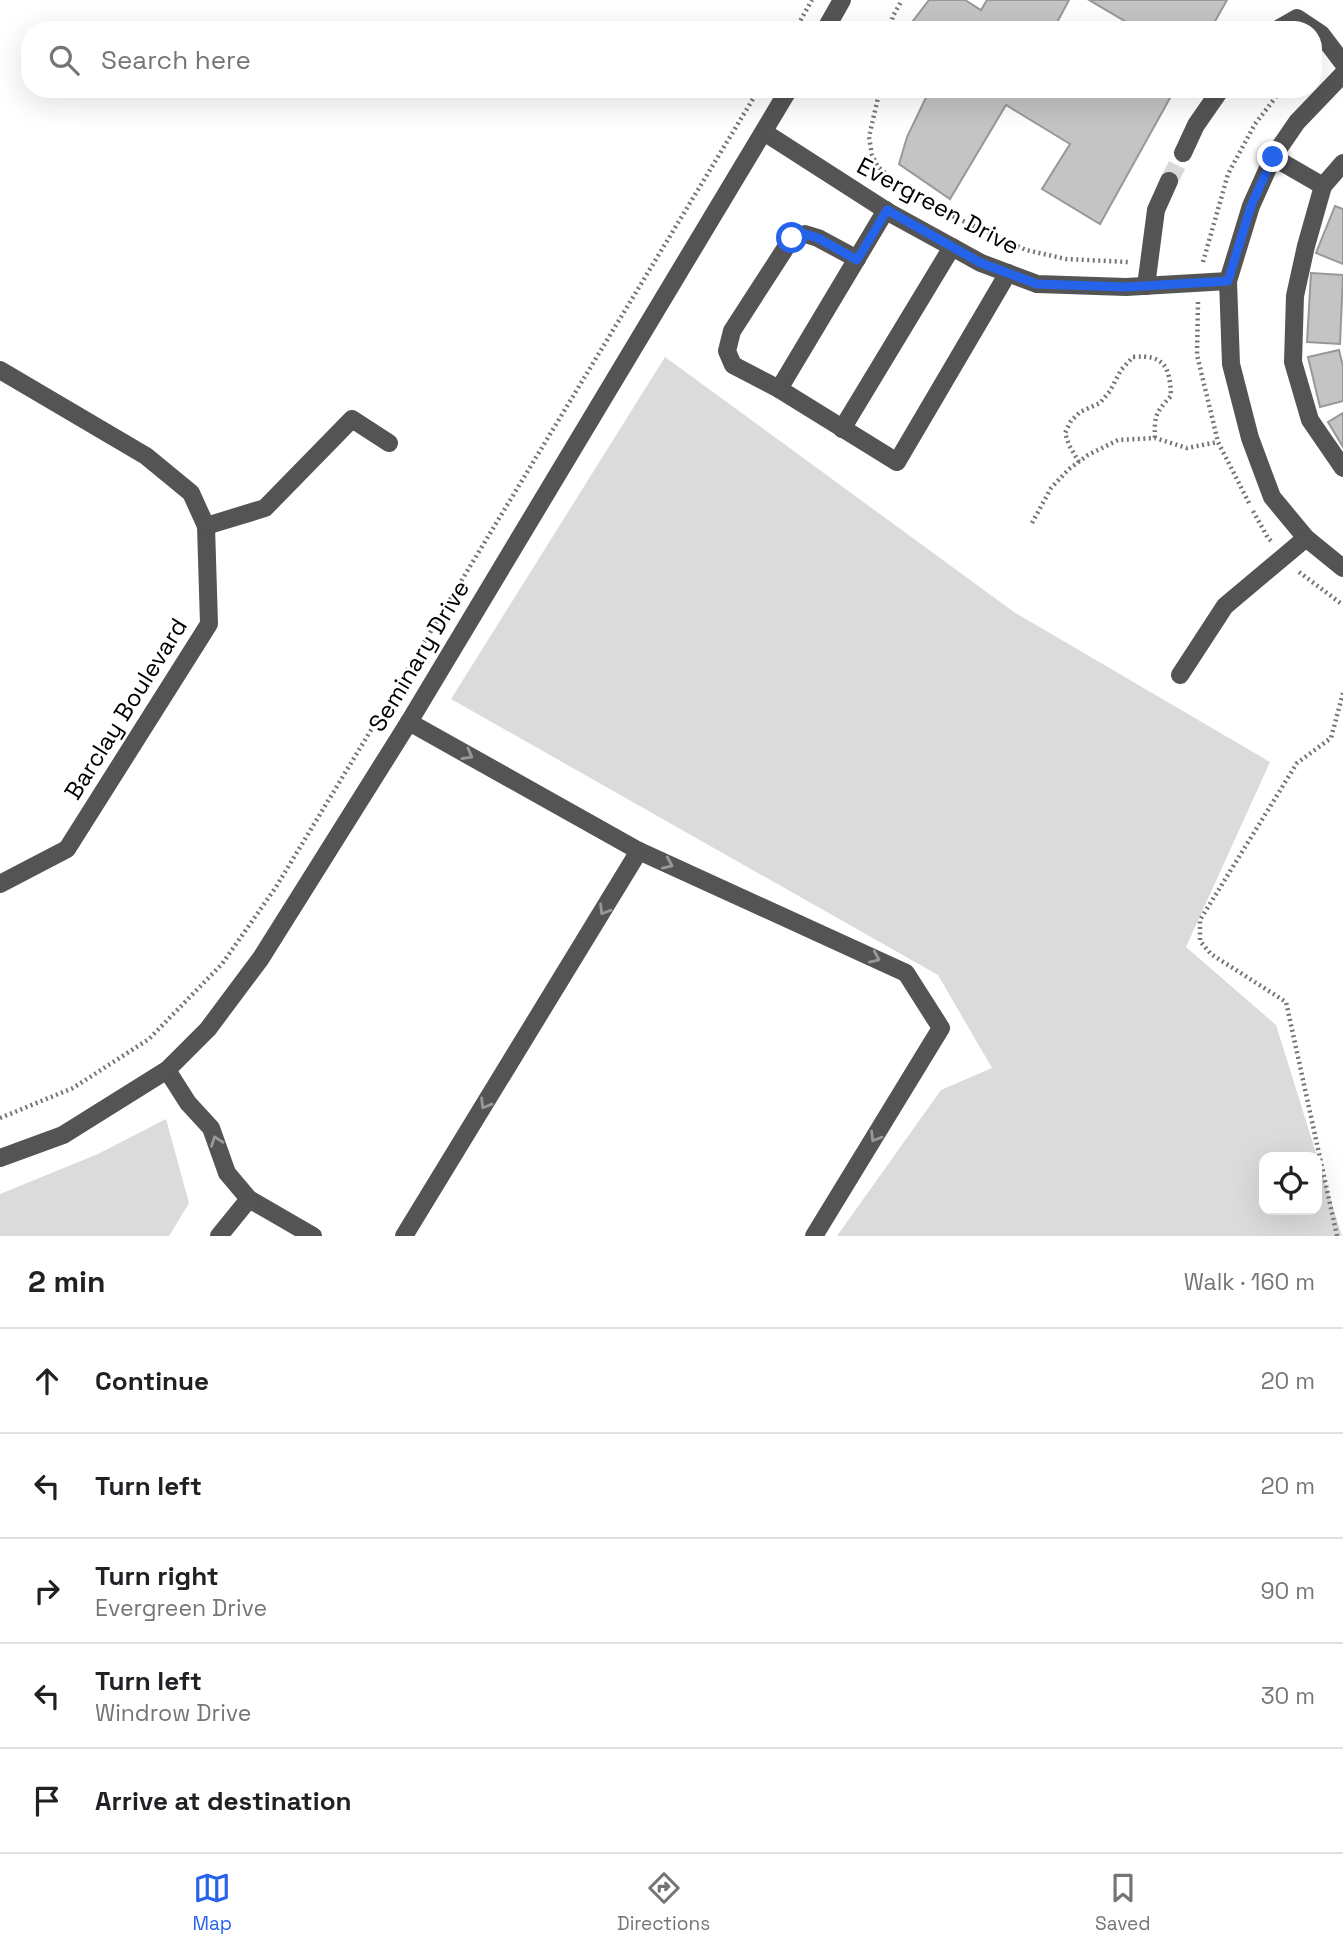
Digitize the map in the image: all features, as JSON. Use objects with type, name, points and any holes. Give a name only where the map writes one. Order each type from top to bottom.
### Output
[{"type":"street","points":[[830,21],[842,0]]},
{"type":"street","points":[[1322,35],[1343,63]]},
{"type":"street","points":[[1322,95],[1343,74]]},
{"type":"street","name":"Seminary Drive","points":[[0,1158],[63,1135],[167,1070],[208,1029],[261,958],[408,722],[784,98]]},
{"type":"street","points":[[1183,153],[1196,125],[1216,98]]},
{"type":"street","points":[[1320,98],[1297,121],[1273,157],[1251,206],[1228,281],[1231,364],[1250,438],[1272,497],[1306,538],[1343,568]]},
{"type":"street","name":"Evergreen Drive","points":[[764,132],[887,210],[952,247],[981,263],[1037,284],[1126,287],[1228,281]]},
{"type":"street","points":[[1273,157],[1323,186]]},
{"type":"street","points":[[1343,163],[1323,186],[1306,246],[1295,296],[1293,362],[1310,420],[1343,468]]},
{"type":"street","points":[[1146,286],[1156,209],[1170,181]]},
{"type":"street","points":[[779,389],[887,210]]},
{"type":"street","points":[[857,260],[818,238],[805,234],[792,238],[732,331],[727,351],[733,365],[779,389],[897,462],[1008,273]]},
{"type":"street","points":[[842,429],[952,247]]},
{"type":"street","name":"Barclay Boulevard","points":[[0,370],[146,456],[191,493],[205,526],[209,624],[67,849],[0,884]]},
{"type":"street","points":[[205,526],[265,508],[352,419],[389,443]]},
{"type":"street","points":[[1180,675],[1225,606],[1306,538]]},
{"type":"street","points":[[408,722],[639,851],[906,973],[941,1028],[814,1236]]},
{"type":"street","points":[[404,1236],[639,851]]},
{"type":"street","points":[[167,1070],[188,1103],[211,1128],[227,1173],[249,1199],[313,1236]]},
{"type":"street","points":[[219,1236],[249,1199]]},
{"type":"path","points":[[800,21],[812,0]]},
{"type":"path","points":[[891,21],[902,0]]},
{"type":"path","points":[[0,1118],[73,1088],[149,1038],[222,964],[276,887],[754,98]]},
{"type":"path","points":[[878,98],[869,137],[872,155],[878,167],[948,214],[1026,250],[1066,259],[1149,263]]},
{"type":"path","points":[[1079,461],[1065,433],[1071,421],[1080,412],[1100,403],[1121,370],[1133,357],[1148,356],[1163,363],[1170,374],[1171,396],[1154,418],[1155,438]]},
{"type":"path","points":[[1032,523],[1051,488],[1069,469],[1088,455],[1118,440],[1155,438],[1188,448],[1218,442]]},
{"type":"path","points":[[1286,555],[1294,568],[1343,605]]},
{"type":"path","points":[[1337,1236],[1286,1002],[1211,954],[1200,940],[1200,920],[1297,763],[1331,738],[1343,693]]},
{"type":"shaded area","points":[[665,357],[1014,612],[1270,762],[1186,947],[1276,1025],[1316,1152],[1259,1152],[1259,1215],[1322,1215],[1322,1172],[1342,1236],[837,1236],[941,1090],[992,1068],[938,975],[451,699]]},
{"type":"shaded area","points":[[166,1119],[189,1203],[169,1236],[0,1236],[0,1194],[98,1154]]},
{"type":"building","points":[[929,0],[965,0],[981,10],[987,0],[1069,0],[1058,21],[913,21]]},
{"type":"building","points":[[1089,0],[1227,0],[1215,21],[1125,21]]},
{"type":"building","points":[[926,98],[1170,98],[1100,224],[1042,189],[1070,144],[1006,105],[950,199],[899,164],[907,137]]},
{"type":"building","points":[[1335,206],[1343,209],[1343,264],[1316,253]]},
{"type":"building","points":[[1311,273],[1343,275],[1340,344],[1307,342]]},
{"type":"building","points":[[1339,350],[1343,366],[1343,401],[1320,407],[1308,357]]},
{"type":"building","points":[[1343,413],[1343,447],[1328,422]]},
{"type":"tunnel","points":[[1169,181],[1183,153]]},
{"type":"route","points":[[792,238],[805,234],[818,238],[857,260],[887,210],[981,263],[1037,284],[1126,287],[1228,281],[1251,206],[1273,157]]}]
